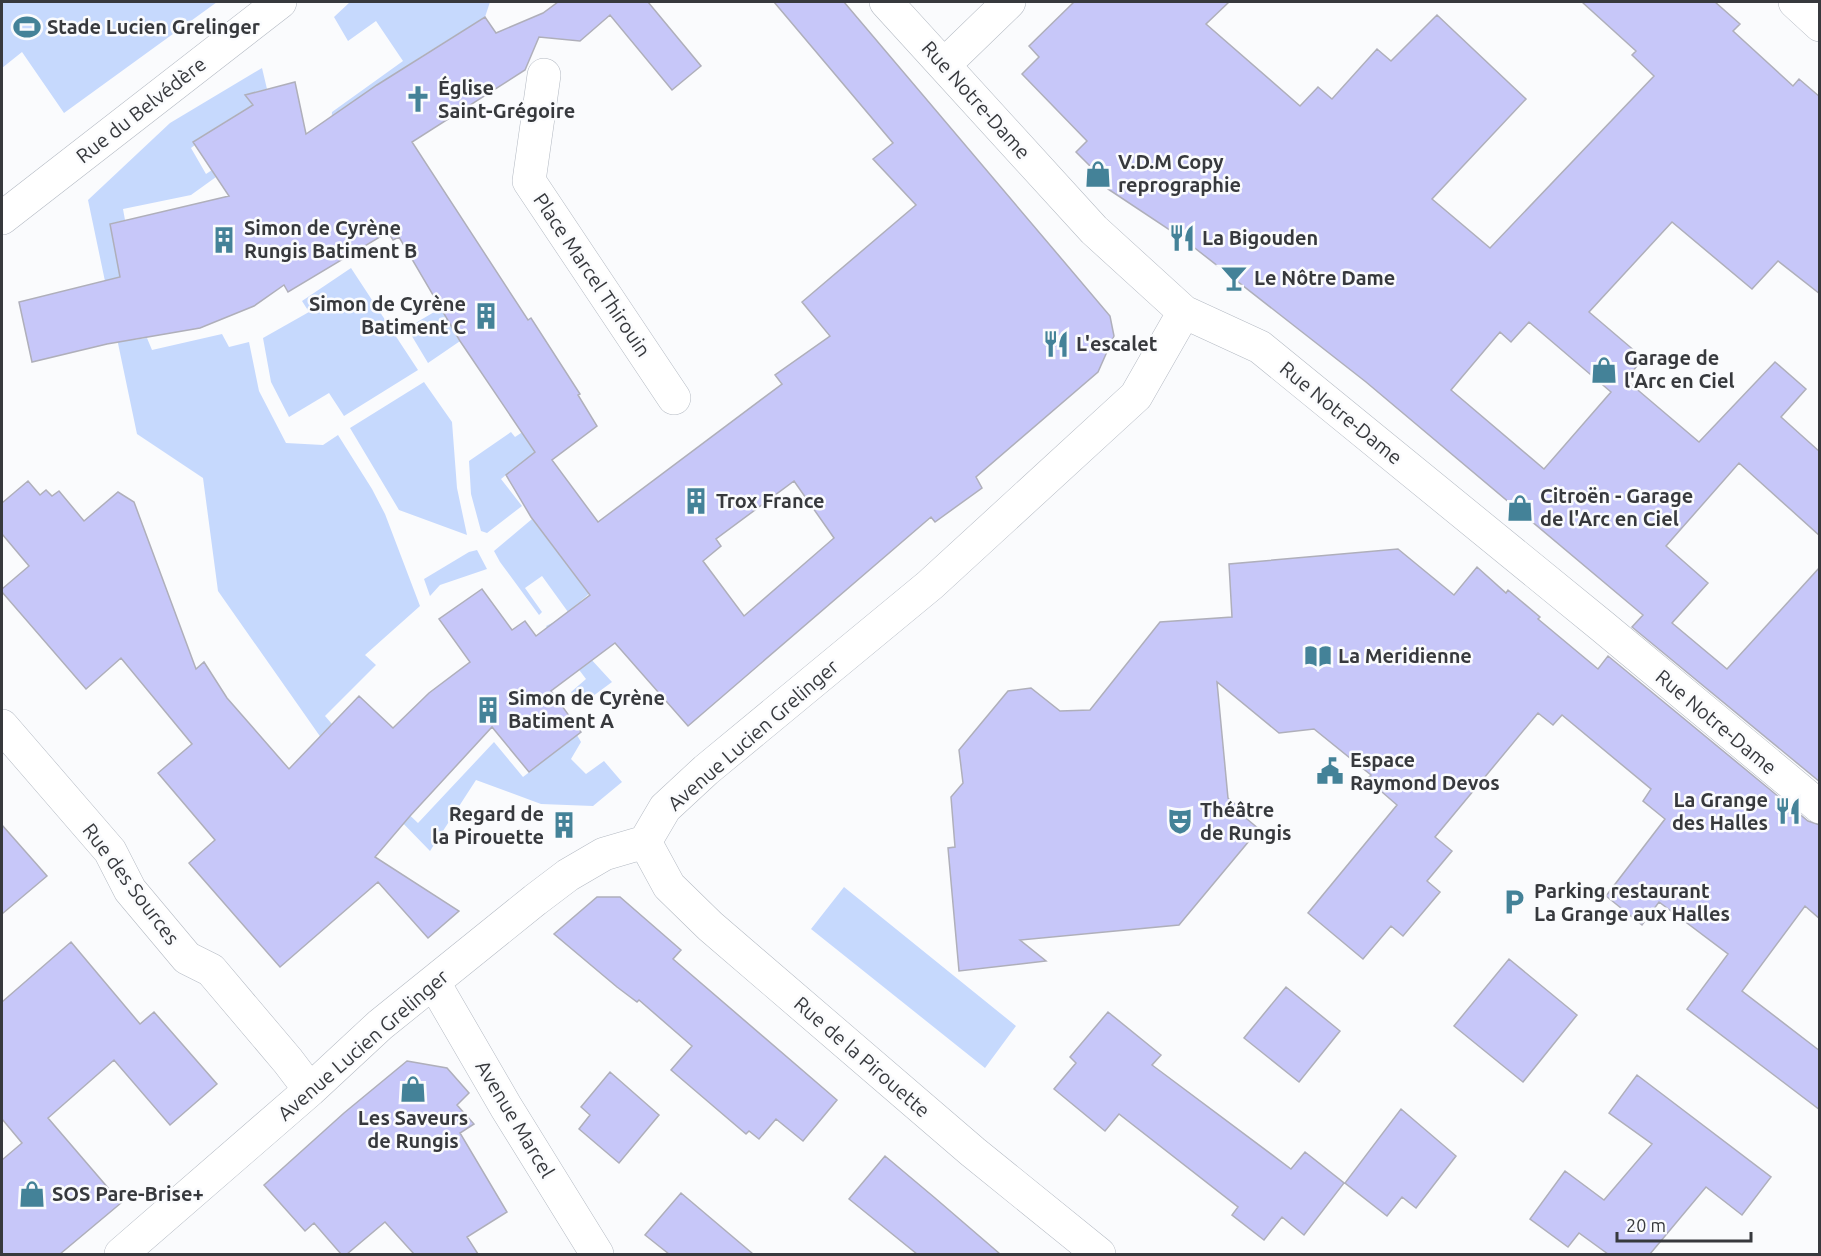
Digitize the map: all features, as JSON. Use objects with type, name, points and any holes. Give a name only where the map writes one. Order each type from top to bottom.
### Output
[{"type":"street","name":"Rue du Belvédère","points":[[2,218],[280,2]]},
{"type":"street","name":"Rue Notre-Dame","points":[[885,2],[1095,230],[1184,312],[1260,347],[1820,807]]},
{"type":"street","points":[[944,64],[1009,2]]},
{"type":"street","points":[[1796,2],[1820,25]]},
{"type":"street","name":"Place Marcel Thirouin","points":[[544,75],[529,181],[674,398]]},
{"type":"street","name":"Avenue Lucien Grelinger","points":[[121,1254],[310,1090],[380,1025],[568,875],[604,854],[645,842],[665,808],[706,770],[930,585],[1136,396],[1184,312]]},
{"type":"street","name":"Rue des Sources","points":[[2,726],[110,852],[130,890],[187,958],[211,970],[310,1090]]},
{"type":"street","name":"Rue de la Pirouette","points":[[645,842],[669,886],[710,926],[964,1144],[1099,1254]]},
{"type":"street","name":"Avenue Marcel","points":[[434,983],[506,1107],[597,1254]]},
{"type":"shaded area","points":[[2,2],[217,2],[64,113],[22,52],[2,68]]},
{"type":"shaded area","points":[[350,2],[490,2],[485,17],[340,110],[331,127],[332,112],[403,61],[376,21],[348,41],[334,17]]},
{"type":"shaded area","points":[[262,68],[267,89],[246,95],[272,132],[247,108],[194,141],[195,145],[191,148],[206,174],[212,170],[216,177],[191,195],[123,209],[125,220],[110,224],[133,340],[147,338],[152,350],[222,334],[229,347],[249,342],[259,391],[286,443],[323,445],[338,435],[385,514],[420,606],[365,655],[376,665],[325,716],[332,724],[323,734],[418,823],[494,742],[523,777],[577,735],[581,742],[571,759],[586,774],[604,761],[622,782],[593,806],[541,804],[476,780],[430,851],[324,742],[218,591],[203,478],[137,434],[88,200],[170,123]]},
{"type":"shaded area","points":[[351,268],[418,370],[344,416],[329,393],[289,417],[271,382],[263,338],[309,312],[302,301]]},
{"type":"shaded area","points":[[441,308],[466,337],[428,363],[407,328]]},
{"type":"shaded area","points":[[424,382],[452,422],[457,488],[467,535],[399,510],[350,428]]},
{"type":"shaded area","points":[[527,429],[540,448],[501,479],[522,506],[487,533],[481,531],[471,494],[469,461],[511,432],[515,437]]},
{"type":"shaded area","points":[[532,519],[589,594],[568,612],[542,576],[525,588],[542,612],[539,615],[494,551]]},
{"type":"shaded area","points":[[477,550],[487,569],[440,585],[430,596],[424,579],[469,552]]},
{"type":"shaded area","points":[[556,621],[612,682],[581,705],[571,692],[586,679],[546,626]]},
{"type":"shaded area","points":[[844,887],[1016,1026],[985,1068],[811,929]]},
{"type":"building","points":[[558,2],[648,2],[701,66],[672,90],[610,15],[580,41],[539,37],[525,70],[412,142],[528,320],[531,318],[580,394],[578,395],[597,426],[552,460],[598,522],[782,384],[775,375],[830,336],[802,302],[916,205],[873,159],[893,143],[774,2],[844,2],[1110,316],[1114,336],[1098,372],[976,477],[982,488],[935,522],[931,517],[688,726],[615,643],[551,691],[581,732],[529,772],[492,727],[375,857],[459,911],[428,938],[378,882],[280,967],[189,863],[215,840],[158,773],[192,744],[121,658],[86,689],[2,592],[2,589],[29,566],[2,534],[2,503],[28,481],[40,495],[46,490],[52,496],[59,491],[84,521],[118,492],[134,502],[196,669],[204,662],[227,698],[289,769],[359,696],[393,728],[429,693],[470,662],[439,619],[482,589],[512,630],[525,621],[536,636],[590,595],[531,517],[506,475],[535,452],[460,341],[399,237],[393,240],[388,232],[288,292],[284,285],[254,306],[200,328],[107,344],[32,362],[19,302],[120,277],[110,224],[229,196],[193,142],[253,105],[245,95],[295,82],[306,134],[377,85],[485,17],[496,33],[543,13]],"holes":[[[794,481],[834,538],[744,616],[703,561],[721,546],[716,539]]]},
{"type":"building","points":[[1074,2],[1229,2],[1206,24],[1300,106],[1318,87],[1332,99],[1377,49],[1391,61],[1437,15],[1526,99],[1432,199],[1490,248],[1654,76],[1632,55],[1636,51],[1582,2],[1715,2],[1740,24],[1733,31],[1793,86],[1799,79],[1820,97],[1820,294],[1778,261],[1752,289],[1672,222],[1589,312],[1643,358],[1626,380],[1699,442],[1775,362],[1806,389],[1781,417],[1820,452],[1820,536],[1739,463],[1666,546],[1708,583],[1672,623],[1727,669],[1820,567],[1820,782],[1632,627],[1643,615],[1366,382],[1182,238],[1108,189],[1098,174],[1076,152],[1087,141],[1022,74],[1039,57],[1029,46]],"holes":[[[1529,322],[1611,392],[1544,469],[1451,390],[1500,332],[1511,342]]]},
{"type":"building","points":[[1398,549],[1454,595],[1477,567],[1506,593],[1508,590],[1540,617],[1538,619],[1598,669],[1608,656],[1808,821],[1820,825],[1820,919],[1805,906],[1742,991],[1820,1051],[1820,1110],[1687,1009],[1728,954],[1659,902],[1642,925],[1606,896],[1665,819],[1643,801],[1651,789],[1562,715],[1553,725],[1538,713],[1435,837],[1452,851],[1427,881],[1440,892],[1403,936],[1391,926],[1363,959],[1308,913],[1397,805],[1367,779],[1371,775],[1314,729],[1279,733],[1217,682],[1228,798],[1243,810],[1241,814],[1259,829],[1179,925],[1020,940],[1046,961],[959,971],[948,848],[955,847],[951,797],[963,783],[959,750],[1008,691],[1031,688],[1060,711],[1090,710],[1160,622],[1232,617],[1229,564]]},
{"type":"building","points":[[2,825],[47,876],[2,914]]},
{"type":"building","points":[[597,897],[620,897],[681,950],[673,959],[837,1100],[803,1141],[776,1119],[759,1139],[749,1131],[746,1134],[671,1070],[692,1046],[639,1000],[637,1002],[617,987],[554,934]]},
{"type":"building","points":[[71,942],[140,1024],[154,1012],[217,1084],[170,1125],[114,1060],[48,1118],[121,1203],[60,1254],[2,1254],[2,1160],[22,1143],[2,1119],[2,1002]]},
{"type":"building","points":[[1509,959],[1577,1015],[1523,1082],[1454,1026]]},
{"type":"building","points":[[1286,987],[1340,1031],[1299,1082],[1244,1038]]},
{"type":"building","points":[[1108,1012],[1161,1055],[1152,1065],[1291,1169],[1305,1152],[1344,1183],[1304,1235],[1282,1217],[1264,1240],[1232,1215],[1238,1207],[1119,1114],[1105,1131],[1054,1089],[1076,1063],[1070,1057]]},
{"type":"building","points":[[407,1061],[447,1068],[469,1093],[457,1105],[474,1124],[460,1133],[507,1212],[467,1237],[478,1254],[414,1254],[385,1222],[347,1254],[341,1254],[314,1223],[305,1231],[264,1185],[344,1113]]},
{"type":"building","points":[[610,1072],[659,1115],[619,1163],[579,1129],[590,1115],[581,1107]]},
{"type":"building","points":[[1637,1075],[1771,1177],[1742,1215],[1706,1187],[1650,1254],[1608,1254],[1579,1233],[1568,1247],[1530,1219],[1565,1171],[1604,1200],[1652,1144],[1609,1113]]},
{"type":"building","points":[[1401,1109],[1456,1156],[1416,1208],[1402,1197],[1387,1216],[1345,1183]]},
{"type":"building","points":[[885,1156],[1000,1254],[917,1254],[849,1199]]},
{"type":"building","points":[[681,1193],[753,1254],[669,1254],[645,1235]]},
{"type":"place","name":"Stade Lucien Grelinger","points":[[27,27]]},
{"type":"place","name":"Église Saint-Grégoire","points":[[418,99]]},
{"type":"place","name":"V.D.M Copy reprographie","points":[[1098,174]]},
{"type":"place","name":"La Bigouden","points":[[1182,238]]},
{"type":"place","name":"Simon de Cyrène Rungis Batiment B","points":[[224,240]]},
{"type":"place","name":"Le Nôtre Dame","points":[[1234,278]]},
{"type":"place","name":"Simon de Cyrène Batiment C","points":[[486,316]]},
{"type":"place","name":"L'escalet","points":[[1056,344]]},
{"type":"place","name":"Garage de l'Arc en Ciel","points":[[1604,370]]},
{"type":"place","name":"Trox France","points":[[696,501]]},
{"type":"place","name":"Citroën - Garage de l'Arc en Ciel","points":[[1520,508]]},
{"type":"place","name":"La Meridienne","points":[[1318,656]]},
{"type":"place","name":"Simon de Cyrène Batiment A","points":[[488,710]]},
{"type":"place","name":"Espace Raymond Devos","points":[[1330,771]]},
{"type":"place","name":"La Grange des Halles","points":[[1788,811]]},
{"type":"place","name":"Théâtre de Rungis","points":[[1180,821]]},
{"type":"place","name":"Regard de la Pirouette","points":[[564,825]]},
{"type":"place","name":"Parking restaurant La Grange aux Halles","points":[[1514,902]]},
{"type":"place","name":"Les Saveurs de Rungis","points":[[413,1089]]},
{"type":"place","name":"SOS Pare-Brise+","points":[[32,1194]]}]
